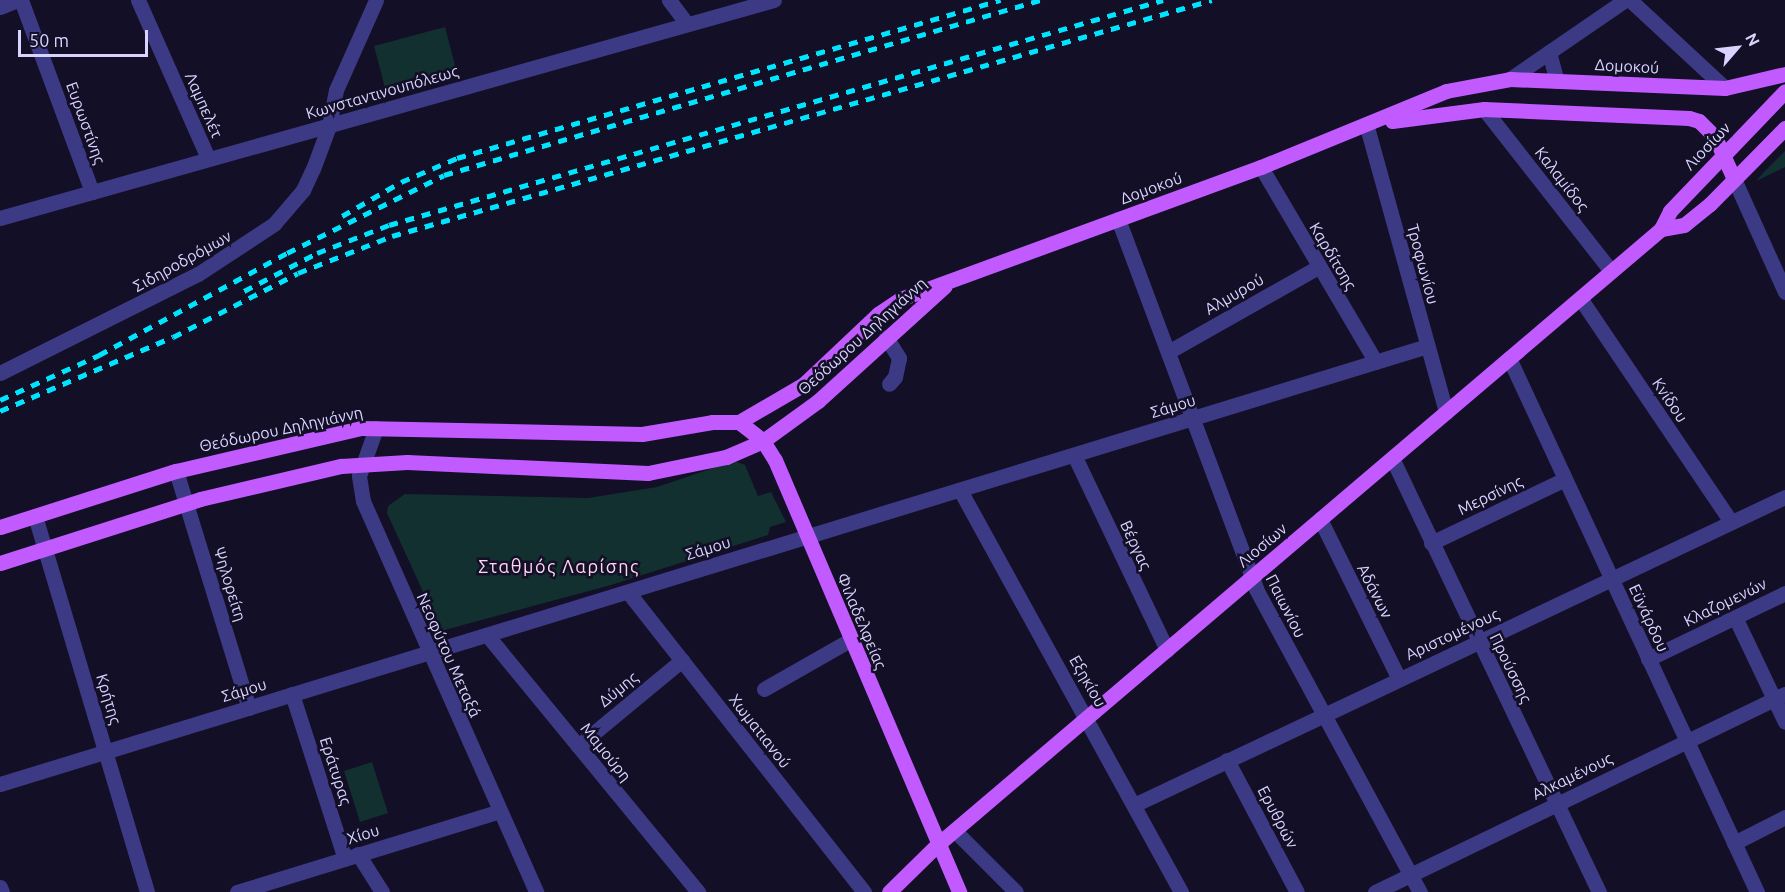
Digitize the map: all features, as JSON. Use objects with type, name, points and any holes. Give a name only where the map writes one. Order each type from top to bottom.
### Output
[{"type":"main road","name":"Δομοκού","points":[[947,284],[1366,127],[1446,91],[1510,79],[1725,88],[1785,74]]},
{"type":"main road","name":"Λιοσίων","points":[[889,892],[937,846],[1661,229],[1670,211],[1785,91]]},
{"type":"main road","name":"Δομοκού","points":[[1366,127],[1429,114],[1484,109],[1689,118],[1707,127],[1734,179]]},
{"type":"main road","name":"Λιοσίων","points":[[1661,229],[1684,225],[1785,128]]},
{"type":"main road","name":"Θεόδωρου Δηληγιάννη","points":[[0,563],[186,503],[362,463],[648,473],[726,457],[763,441],[818,401],[947,284]]},
{"type":"main road","name":"Θεόδωρου Δηληγιάννη","points":[[0,527],[176,471],[352,430],[376,428],[642,434],[712,422],[739,422],[804,384],[878,314],[900,299],[947,284]]},
{"type":"main road","name":"Φιλαδελφείας","points":[[739,422],[763,441],[775,460],[937,846],[959,892]]},
{"type":"street","points":[[0,7],[19,0]]},
{"type":"street","name":"Ευρωστίνης","points":[[19,0],[92,192]]},
{"type":"street","name":"Λαμπελέτ","points":[[138,0],[208,158]]},
{"type":"street","name":"Σιδηροδρόμων","points":[[0,373],[145,302],[256,239],[290,208],[303,190],[329,126],[336,90],[376,0]]},
{"type":"street","points":[[669,0],[687,24]]},
{"type":"street","name":"Κωνσταντινουπόλεως","points":[[0,218],[774,0]]},
{"type":"street","points":[[1510,79],[1625,0]]},
{"type":"street","points":[[1630,0],[1725,88]]},
{"type":"street","points":[[1549,52],[1557,81]]},
{"type":"street","points":[[1750,83],[1785,66]]},
{"type":"street","name":"Καλαμίδος","points":[[1484,109],[1611,271]]},
{"type":"street","name":"Τροφωνίου","points":[[1366,127],[1446,412]]},
{"type":"street","name":"Καρδίτσης","points":[[1261,167],[1376,362]]},
{"type":"street","points":[[1734,179],[1785,292]]},
{"type":"street","name":"Παιωνίου","points":[[1118,219],[1252,578],[1420,892]]},
{"type":"street","name":"Αλμυρού","points":[[1168,352],[1318,267]]},
{"type":"street","name":"Κνίδου","points":[[1580,298],[1731,522]]},
{"type":"street","points":[[886,337],[899,358],[896,376],[889,384]]},
{"type":"street","name":"Σάμου","points":[[0,784],[1427,346]]},
{"type":"street","name":"Εϋνάρδου","points":[[1509,358],[1757,892]]},
{"type":"street","name":"Νεοφύτου Μεταξά","points":[[376,428],[362,463],[361,495],[428,652],[536,892]]},
{"type":"street","name":"Βέργας","points":[[1074,455],[1167,650]]},
{"type":"street","name":"Προύσσης","points":[[1392,458],[1599,892]]},
{"type":"street","name":"Ψηλορείτη","points":[[176,471],[249,708]]},
{"type":"street","name":"Μερσίνης","points":[[1431,543],[1565,479]]},
{"type":"street","name":"Εξηκίου","points":[[960,490],[1136,804],[1181,892]]},
{"type":"street","name":"Αριστομένους","points":[[1136,804],[1785,497]]},
{"type":"street","name":"Κρήτης","points":[[35,516],[147,892]]},
{"type":"street","name":"Αδάνων","points":[[1320,519],[1399,678]]},
{"type":"street","name":"Χωματιανού","points":[[628,592],[864,892]]},
{"type":"street","name":"Κλαζομενών","points":[[1648,659],[1785,593]]},
{"type":"street","points":[[1735,617],[1780,697],[1785,722]]},
{"type":"street","name":"Μαμούρη","points":[[487,634],[698,892]]},
{"type":"street","points":[[764,689],[850,640]]},
{"type":"street","name":"Δύμης","points":[[578,746],[682,660]]},
{"type":"street","name":"Εράτυρας","points":[[292,694],[352,856],[382,892]]},
{"type":"street","name":"Αλκαμένους","points":[[1375,892],[1780,697]]},
{"type":"street","name":"Ερυθρών","points":[[1227,760],[1297,892]]},
{"type":"street","name":"Χίου","points":[[237,892],[263,888],[352,856],[500,811]]},
{"type":"street","points":[[1734,843],[1785,817]]},
{"type":"street","points":[[955,831],[1016,892]]},
{"type":"street","points":[[0,887],[2,892]]},
{"type":"green space","points":[[445,27],[456,69],[385,88],[374,46]]},
{"type":"green space","points":[[1785,151],[1785,167],[1756,181],[1763,173]]},
{"type":"green space","points":[[734,461],[745,465],[758,496],[771,492],[786,522],[770,527],[768,535],[611,585],[441,631],[387,513],[388,506],[405,494],[588,498],[657,487]]},
{"type":"green space","points":[[372,762],[388,813],[360,822],[344,771]]},
{"type":"railway","points":[[342,216],[401,182],[457,158],[1000,0]]},
{"type":"railway","points":[[0,400],[99,355],[287,253],[444,175],[1040,0]]},
{"type":"railway","points":[[244,291],[317,253],[389,225],[1163,0]]},
{"type":"railway","points":[[0,411],[173,337],[298,273],[392,236],[1212,0]]},
{"type":"district","name":"Σταθμός Λαρίσης","points":[[559,566]]}]
